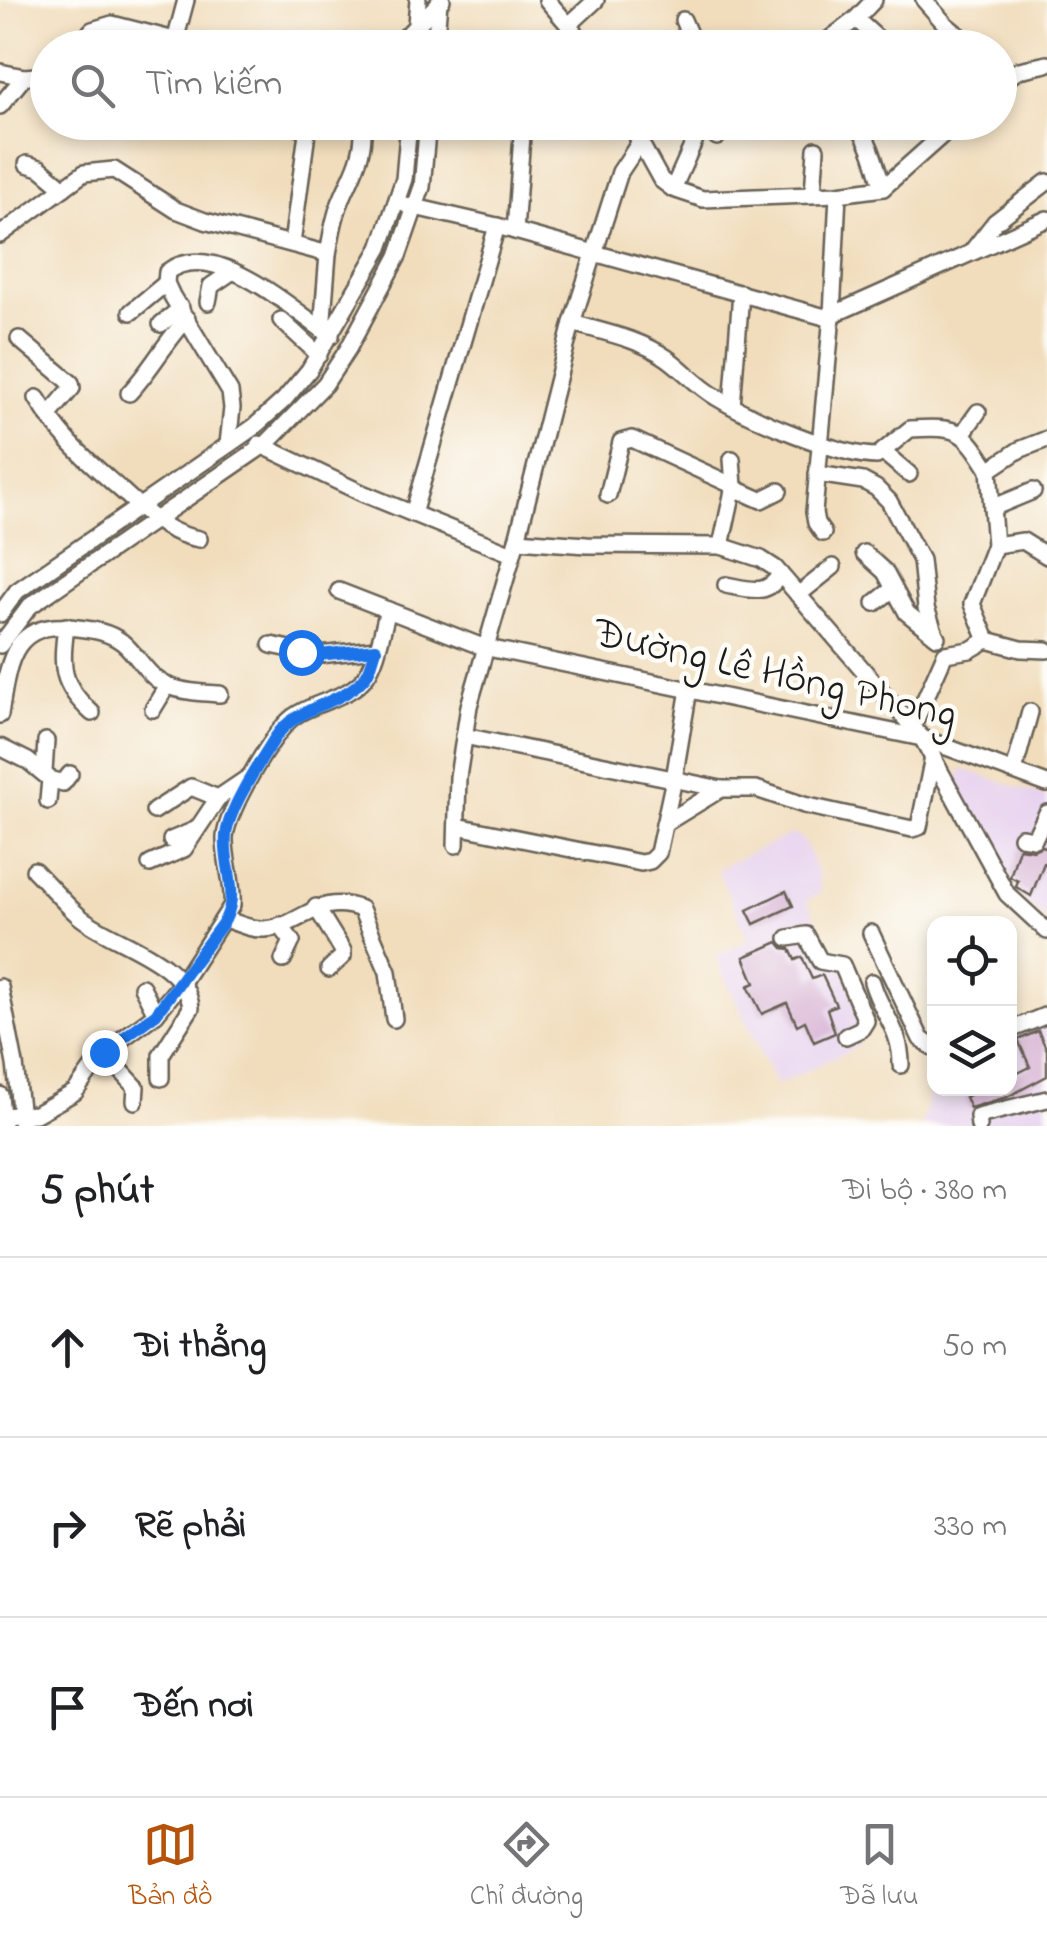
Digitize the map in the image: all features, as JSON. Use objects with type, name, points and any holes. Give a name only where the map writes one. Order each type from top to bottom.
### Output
[{"type":"street","points":[[178,30],[186,0]]},
{"type":"street","points":[[416,30],[418,0]]},
{"type":"street","points":[[547,0],[574,30]]},
{"type":"street","points":[[570,24],[596,0]]},
{"type":"street","points":[[842,30],[874,0]]},
{"type":"street","points":[[924,0],[952,30]]},
{"type":"street","points":[[410,30],[440,1]]},
{"type":"street","points":[[437,30],[440,1]]},
{"type":"street","points":[[856,19],[868,30]]},
{"type":"street","points":[[684,20],[688,30]]},
{"type":"street","points":[[92,30],[102,24],[134,30]]},
{"type":"street","points":[[1017,71],[1047,64]]},
{"type":"street","points":[[0,72],[30,76]]},
{"type":"street","points":[[0,106],[24,77]]},
{"type":"street","points":[[292,244],[306,140]]},
{"type":"street","points":[[327,333],[328,254],[335,218],[359,166],[364,140]]},
{"type":"street","points":[[0,614],[17,591],[246,433],[284,400],[319,355],[327,333],[380,248],[404,179],[407,140]]},
{"type":"street","points":[[0,645],[30,606],[262,447],[324,384],[398,256],[422,186],[426,140]]},
{"type":"street","points":[[515,231],[522,140]]},
{"type":"street","points":[[673,189],[695,140]]},
{"type":"street","points":[[868,140],[868,152],[882,188]]},
{"type":"street","points":[[456,846],[458,778],[484,648],[515,547],[572,322],[620,172],[640,142],[661,180],[673,189],[703,199],[838,194],[882,188],[937,140]]},
{"type":"street","points":[[813,194],[816,149]]},
{"type":"street","points":[[28,164],[40,168],[64,188]]},
{"type":"street","points":[[0,235],[84,174],[114,170],[176,210],[328,254]]},
{"type":"street","points":[[971,253],[995,222],[1047,182]]},
{"type":"street","points":[[823,533],[814,512],[832,317],[838,194]]},
{"type":"street","points":[[396,202],[832,317],[1047,219]]},
{"type":"street","points":[[414,514],[496,226]]},
{"type":"street","points":[[228,444],[230,392],[166,283],[167,272],[178,264],[197,261],[233,271],[327,333]]},
{"type":"street","points":[[208,302],[210,286],[233,271]]},
{"type":"street","points":[[132,312],[166,283]]},
{"type":"street","points":[[732,406],[741,292]]},
{"type":"street","points":[[161,324],[184,313]]},
{"type":"street","points":[[129,393],[147,374],[184,313]]},
{"type":"street","points":[[281,320],[319,355]]},
{"type":"street","points":[[572,322],[637,343],[667,358],[691,381],[732,406],[819,442],[868,456],[884,452],[910,428],[963,433],[989,470],[995,545],[972,604],[986,640]]},
{"type":"street","points":[[19,339],[67,378],[79,393],[48,416]]},
{"type":"street","points":[[36,398],[71,448],[152,520],[170,532],[198,539]]},
{"type":"street","points":[[963,433],[978,412]]},
{"type":"street","points":[[246,433],[262,447],[414,514],[515,547],[721,546],[761,559],[780,574],[918,732],[1007,894],[1047,931]]},
{"type":"street","points":[[608,494],[621,442],[626,438],[761,500],[779,491]]},
{"type":"street","points":[[989,470],[1020,450],[1047,439]]},
{"type":"street","points":[[884,452],[909,474]]},
{"type":"street","points":[[721,546],[734,487],[732,458]]},
{"type":"street","points":[[817,470],[841,465]]},
{"type":"street","points":[[817,470],[876,488],[888,501],[921,560],[924,598],[934,634],[945,654],[918,732]]},
{"type":"street","points":[[992,508],[1033,490]]},
{"type":"street","points":[[995,545],[1023,541],[1047,556]]},
{"type":"street","points":[[864,554],[876,562],[907,614],[934,634]]},
{"type":"street","points":[[57,562],[68,579]]},
{"type":"street","points":[[798,596],[832,567]]},
{"type":"street","points":[[726,586],[770,588],[780,574]]},
{"type":"street","points":[[874,603],[893,589]]},
{"type":"street","name":"Đường Lê Hồng Phong","points":[[339,591],[484,648],[918,732],[1047,784]]},
{"type":"street","points":[[0,1095],[2,1120],[21,1122],[50,1109],[76,1092],[104,1052],[156,1014],[183,981],[232,905],[225,837],[231,816],[254,774],[277,734],[294,717],[356,686],[368,674],[388,610]]},
{"type":"street","points":[[66,626],[63,670],[76,698],[92,714]]},
{"type":"street","points":[[0,716],[8,668],[22,639],[35,630],[66,626],[101,631],[118,639],[154,677],[168,686],[220,694]]},
{"type":"street","points":[[945,654],[970,650],[986,640],[1021,649],[1047,650]]},
{"type":"street","points":[[271,645],[319,655],[376,649]]},
{"type":"street","points":[[153,709],[168,686]]},
{"type":"street","points":[[457,826],[650,862],[658,853],[688,689]]},
{"type":"street","points":[[1014,771],[1030,712]]},
{"type":"street","points":[[464,736],[722,789],[756,789],[804,805],[912,828],[918,827],[933,757]]},
{"type":"street","points":[[46,741],[48,800]]},
{"type":"street","points":[[0,746],[62,783],[70,774]]},
{"type":"street","points":[[150,864],[184,849],[218,798],[254,774]]},
{"type":"street","points":[[154,810],[191,788],[218,798]]},
{"type":"street","points":[[664,824],[722,789]]},
{"type":"street","points":[[1021,837],[1034,839],[1046,813],[1028,806]]},
{"type":"street","points":[[171,840],[198,828]]},
{"type":"street","points":[[34,870],[80,917],[183,981],[191,1008],[161,1055],[161,1078]]},
{"type":"street","points":[[225,920],[256,929],[280,925],[316,907],[353,906],[367,918],[388,972],[394,1019]]},
{"type":"street","points":[[316,907],[343,951],[329,969]]},
{"type":"street","points":[[280,925],[292,940],[282,960]]},
{"type":"street","points":[[871,933],[921,1039],[927,1043]]},
{"type":"street","points":[[788,938],[806,935],[820,961],[842,965],[866,1020],[861,1029],[846,1036]]},
{"type":"street","points":[[854,990],[890,974]]},
{"type":"street","points":[[872,982],[878,1002],[899,1038],[901,1065]]},
{"type":"street","points":[[0,986],[21,1122]]},
{"type":"street","points":[[142,987],[156,1014]]},
{"type":"street","points":[[1017,1027],[1047,1015]]},
{"type":"street","points":[[104,1052],[136,1087],[134,1101]]},
{"type":"street","points":[[980,1126],[978,1116],[1047,1099]]},
{"type":"shaded area","points":[[962,769],[1047,797],[1047,918],[1026,905],[955,790]]},
{"type":"shaded area","points":[[791,834],[806,845],[819,876],[820,894],[807,900],[829,949],[846,960],[863,984],[870,1017],[868,1030],[855,1048],[776,1085],[715,956],[749,940],[717,869]]},
{"type":"shaded area","points":[[1047,1019],[1047,1126],[921,1126],[929,1096],[1017,1096],[1017,1031]]},
{"type":"building","points":[[1019,848],[1033,850],[1047,848],[1047,864],[1044,863],[1031,896],[1016,887],[1018,881],[1010,877]]},
{"type":"building","points":[[786,891],[793,906],[754,924],[747,910]]},
{"type":"building","points":[[778,942],[790,949],[795,960],[802,957],[812,979],[822,975],[836,1005],[827,1009],[835,1033],[814,1042],[805,1021],[797,1025],[787,1003],[762,1014],[748,986],[755,983],[744,957]]},
{"type":"building","points":[[1038,1031],[1047,1050],[1047,1076],[1017,1092],[1017,1074],[1030,1067],[1018,1040]]},
{"type":"building","points":[[967,1096],[1009,1096],[970,1108]]},
{"type":"route","points":[[104,1052],[156,1014],[225,920],[233,890],[225,837],[231,816],[277,734],[294,717],[356,686],[368,674],[376,649],[319,655],[301,652]]}]
